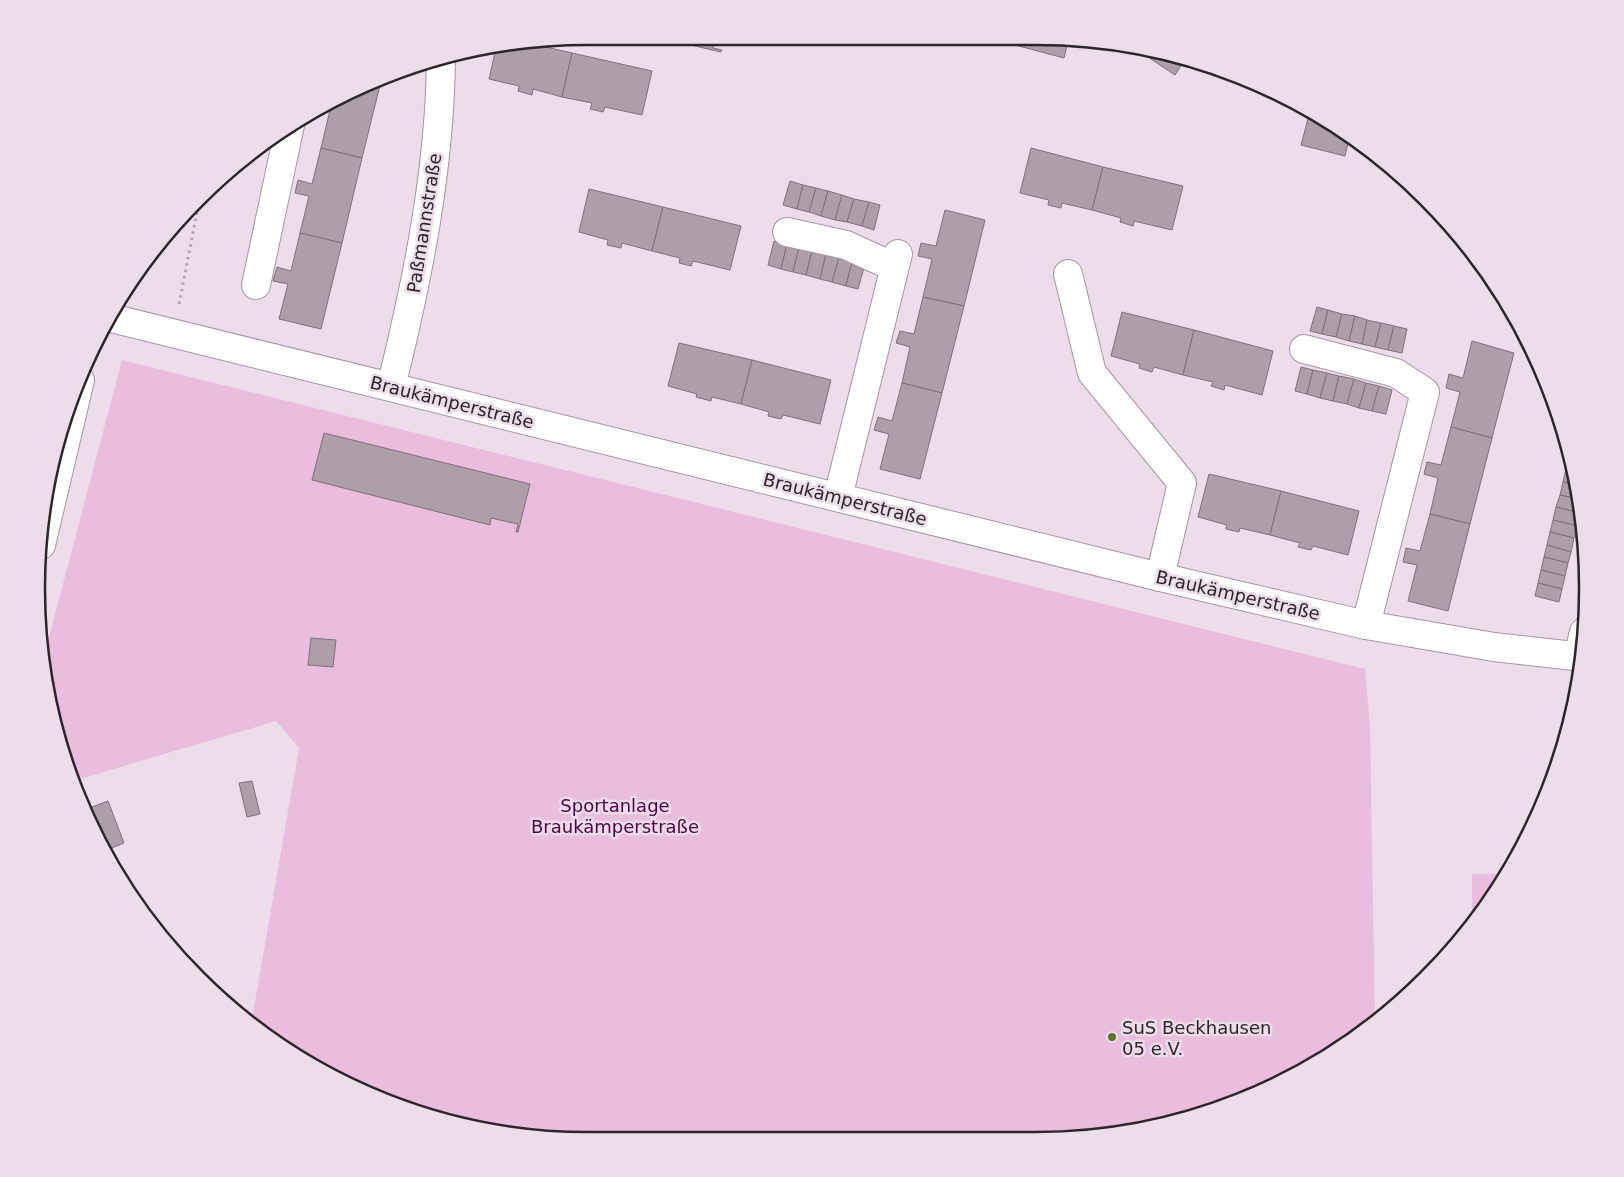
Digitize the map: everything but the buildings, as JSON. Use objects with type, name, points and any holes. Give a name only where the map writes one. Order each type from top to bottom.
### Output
[{"type":"street","name":"Paßmannstraße","points":[[391,387],[422,254],[434,166],[441,66]]},
{"type":"street","points":[[256,285],[288,137]]},
{"type":"street","points":[[787,232],[846,245],[896,260],[838,498]]},
{"type":"street","points":[[1068,274],[1092,373],[1182,483],[1160,577]]},
{"type":"street","name":"Braukämperstraße","points":[[117,319],[1160,577],[1366,625],[1494,647],[1575,649]]},
{"type":"street","points":[[1304,349],[1396,373],[1425,392],[1366,625]]},
{"type":"street","points":[[54,490],[63,454]]},
{"type":"path","points":[[174,333],[197,211]]},
{"type":"green space","name":"Sportanlage Braukämperstraße","points":[[122,360],[1365,669],[1370,726],[1375,1013],[1307,1059],[1243,1091],[1210,1103],[1142,1122],[1071,1131],[553,1131],[482,1122],[448,1113],[381,1091],[348,1076],[287,1040],[253,1016],[299,748],[276,721],[80,779],[55,695],[48,641]]},
{"type":"green space","points":[[1472,874],[1497,874],[1487,890],[1472,912]]},
{"type":"place","name":"SuS Beckhausen 05 e.V.","points":[[1112,1037]]}]
